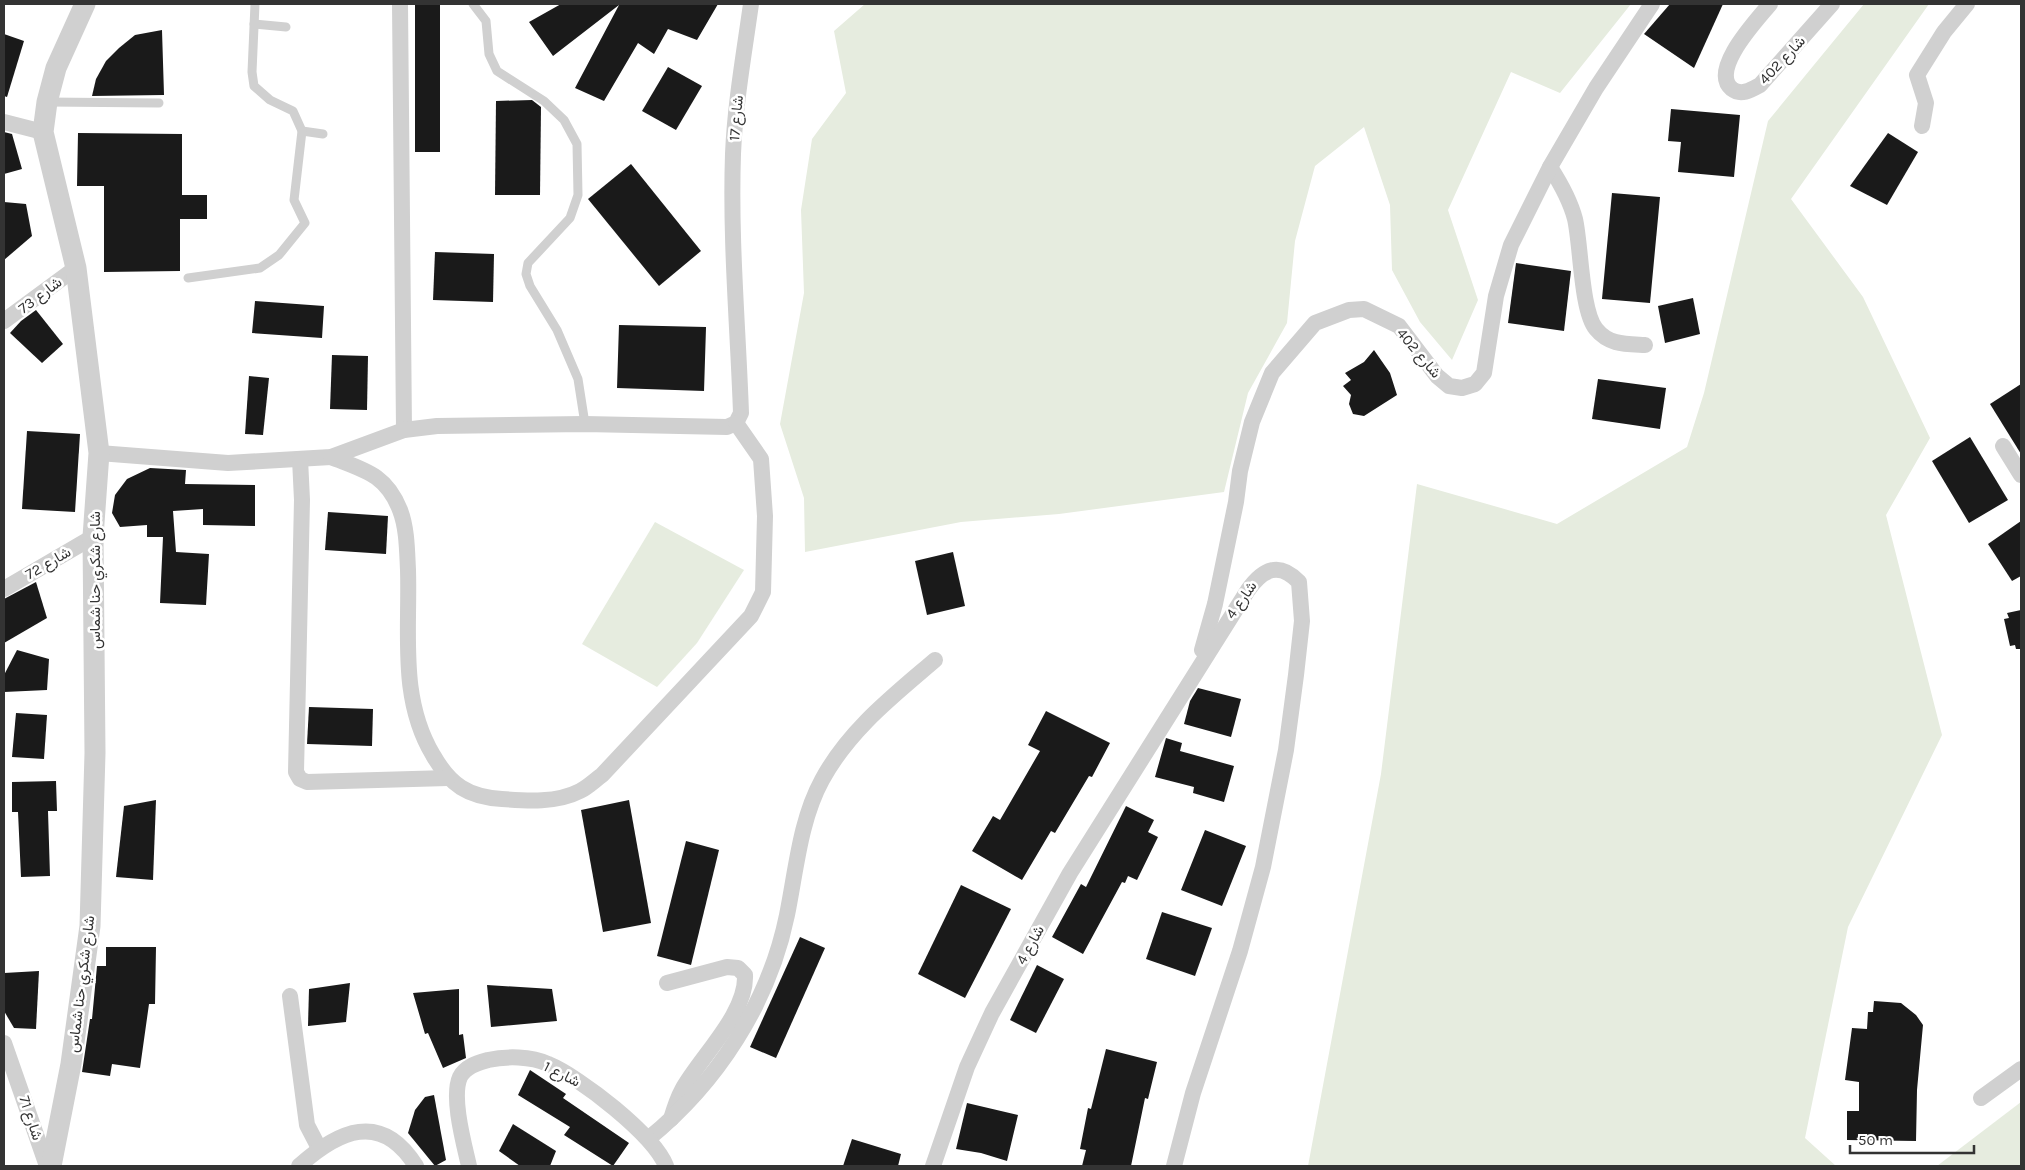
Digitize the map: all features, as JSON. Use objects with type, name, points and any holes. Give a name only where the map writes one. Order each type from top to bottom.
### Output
[{"type":"street","name":"شارع شكري حنا شماس","points":[[51,1166],[71,1064],[90,926],[95,753],[93,537],[99,453],[76,268],[43,132],[47,102],[56,68],[85,4]]},
{"type":"street","points":[[400,4],[404,430]]},
{"type":"street","name":"شارع 17","points":[[736,423],[741,412],[734,233],[735,113],[751,4]]},
{"type":"street","name":"شارع 402","points":[[1196,669],[1215,604],[1222,560],[1250,430],[1272,374],[1315,323],[1349,310],[1364,310],[1399,326],[1432,370],[1449,386],[1462,388],[1476,384],[1484,373],[1496,296],[1511,245],[1550,167],[1596,88],[1652,4]]},
{"type":"street","name":"شارع 402","points":[[1770,4],[1733,52],[1724,73],[1727,85],[1735,91],[1749,91],[1760,85],[1832,4]]},
{"type":"street","points":[[1922,126],[1926,103],[1917,75],[1944,32],[1967,4]]},
{"type":"street","points":[[4,122],[43,132]]},
{"type":"street","points":[[1550,167],[1570,200],[1576,221],[1587,308],[1594,327],[1613,342],[1645,345]]},
{"type":"street","name":"شارع 73","points":[[4,321],[76,268]]},
{"type":"street","points":[[99,453],[228,463],[331,457],[404,430],[437,426],[585,424],[727,427],[736,423],[761,459],[765,516],[763,592],[751,616],[602,775],[580,791],[554,799],[523,801],[480,798],[448,778],[426,744],[416,719],[408,668],[407,548],[400,511],[388,486],[376,475],[331,457]]},
{"type":"street","points":[[2003,446],[2021,475]]},
{"type":"street","points":[[300,459],[302,500],[296,772],[300,779],[307,782],[448,778]]},
{"type":"street","name":"شارع 72","points":[[4,590],[93,537]]},
{"type":"street","name":"شارع 4","points":[[933,1166],[967,1067],[992,1013],[1070,873],[1196,669],[1259,576],[1281,570],[1297,580],[1300,585],[1302,621],[1286,750],[1263,867],[1240,951],[1193,1093],[1174,1166]]},
{"type":"street","points":[[648,1139],[671,1120],[708,1080],[760,1000],[780,941],[802,839],[821,782],[834,760],[877,710],[935,660]]},
{"type":"street","points":[[667,983],[727,967],[738,968],[745,976],[746,986],[736,1008],[682,1090],[671,1120]]},
{"type":"street","points":[[290,996],[307,1125],[320,1148]]},
{"type":"street","name":"شارع 71","points":[[4,1042],[47,1166]]},
{"type":"street","name":"شارع 1","points":[[469,1166],[456,1093],[461,1076],[473,1064],[504,1056],[546,1063],[578,1080],[648,1139],[662,1155],[666,1166]]},
{"type":"street","points":[[1981,1098],[2021,1069]]},
{"type":"street","points":[[299,1166],[320,1148],[340,1136],[370,1131],[400,1147],[410,1156],[416,1166]]},
{"type":"lane","points":[[188,278],[260,268],[279,255],[305,223],[294,200],[302,132],[293,111],[270,100],[254,86],[252,72],[256,4]]},
{"type":"lane","points":[[473,4],[486,21],[489,54],[496,71],[550,108],[564,120],[577,144],[578,195],[570,218],[528,264],[526,274],[530,286],[556,330],[578,379],[585,424]]},
{"type":"lane","points":[[254,24],[286,27]]},
{"type":"lane","points":[[47,102],[159,103]]},
{"type":"lane","points":[[302,132],[324,134]]},
{"type":"shaded area","points":[[865,4],[1631,4],[1560,93],[1511,72],[1448,210],[1478,300],[1452,360],[1420,322],[1392,270],[1390,205],[1364,127],[1315,166],[1295,241],[1287,323],[1248,393],[1224,492],[1059,514],[961,522],[805,552],[804,498],[780,424],[804,293],[801,210],[812,139],[846,93],[834,31]]},
{"type":"shaded area","points":[[1864,4],[1929,4],[1791,199],[1863,297],[1930,438],[1886,515],[1942,735],[1848,927],[1805,1138],[1836,1166],[1308,1166],[1381,774],[1417,484],[1557,524],[1687,447],[1704,393],[1768,121]]},
{"type":"shaded area","points":[[655,522],[744,570],[697,643],[657,687],[582,644]]},
{"type":"shaded area","points":[[2021,1102],[2021,1166],[1937,1166]]},
{"type":"building","points":[[415,4],[440,4],[440,152],[415,152]]},
{"type":"building","points":[[561,4],[718,4],[697,40],[668,29],[654,54],[638,43],[604,101],[575,88],[619,5],[553,56],[529,22]]},
{"type":"building","points":[[1670,4],[1723,4],[1694,68],[1644,34]]},
{"type":"building","points":[[162,30],[164,95],[92,96],[96,79],[106,61],[119,48],[135,35]]},
{"type":"building","points":[[4,34],[24,41],[7,97],[4,96]]},
{"type":"building","points":[[668,67],[702,86],[676,130],[642,111]]},
{"type":"building","points":[[532,100],[541,107],[540,195],[495,195],[496,101]]},
{"type":"building","points":[[1671,109],[1740,115],[1734,177],[1678,172],[1681,142],[1668,141]]},
{"type":"building","points":[[4,132],[12,134],[22,169],[4,174]]},
{"type":"building","points":[[78,133],[182,134],[182,195],[207,195],[207,219],[180,219],[180,271],[104,272],[104,186],[77,186]]},
{"type":"building","points":[[1888,133],[1918,152],[1887,205],[1850,186]]},
{"type":"building","points":[[631,164],[701,251],[659,286],[588,199]]},
{"type":"building","points":[[1612,193],[1660,197],[1650,303],[1602,299]]},
{"type":"building","points":[[4,202],[26,204],[32,236],[4,260]]},
{"type":"building","points":[[435,252],[494,254],[493,302],[433,300]]},
{"type":"building","points":[[1516,263],[1571,271],[1564,331],[1508,323]]},
{"type":"building","points":[[1693,298],[1700,334],[1665,343],[1658,306]]},
{"type":"building","points":[[255,301],[324,306],[322,338],[252,333]]},
{"type":"building","points":[[36,310],[63,344],[42,363],[10,333],[21,321]]},
{"type":"building","points":[[619,325],[706,327],[704,391],[617,388]]},
{"type":"building","points":[[1374,350],[1390,373],[1397,395],[1364,416],[1353,414],[1349,404],[1351,395],[1343,386],[1351,380],[1345,373],[1364,362]]},
{"type":"building","points":[[332,355],[368,356],[367,410],[330,409]]},
{"type":"building","points":[[249,376],[269,378],[263,435],[245,434]]},
{"type":"building","points":[[1598,379],[1666,388],[1660,429],[1592,419]]},
{"type":"building","points":[[2021,384],[2021,454],[1990,404]]},
{"type":"building","points":[[27,431],[80,434],[75,512],[22,509]]},
{"type":"building","points":[[1970,437],[2008,500],[1969,523],[1932,461]]},
{"type":"building","points":[[150,468],[186,470],[185,484],[255,485],[255,526],[203,525],[203,509],[173,511],[176,552],[209,554],[206,605],[160,603],[163,537],[147,537],[147,525],[120,527],[112,513],[115,495],[127,479]]},
{"type":"building","points":[[328,512],[388,516],[386,554],[325,550]]},
{"type":"building","points":[[2021,521],[2021,576],[2012,581],[1988,544]]},
{"type":"building","points":[[953,552],[965,606],[927,615],[915,561]]},
{"type":"building","points":[[36,582],[47,618],[4,643],[4,599]]},
{"type":"building","points":[[2021,610],[2021,649],[2016,649],[2015,645],[2010,646],[2004,619],[2009,618],[2007,613]]},
{"type":"building","points":[[17,650],[49,659],[47,690],[4,692],[4,675]]},
{"type":"building","points":[[1198,688],[1241,699],[1231,737],[1184,724],[1190,701]]},
{"type":"building","points":[[309,707],[373,709],[372,746],[307,744]]},
{"type":"building","points":[[1046,711],[1110,743],[1092,777],[1089,776],[1055,833],[1051,831],[1022,880],[972,851],[993,816],[1000,820],[1040,751],[1028,745]]},
{"type":"building","points":[[16,713],[47,715],[44,759],[12,757]]},
{"type":"building","points":[[1166,738],[1182,743],[1180,751],[1234,766],[1224,802],[1193,793],[1194,787],[1155,777]]},
{"type":"building","points":[[56,781],[57,811],[48,811],[50,876],[21,877],[18,812],[12,812],[12,782]]},
{"type":"building","points":[[156,800],[153,880],[116,877],[124,806]]},
{"type":"building","points":[[629,800],[651,923],[603,932],[581,810]]},
{"type":"building","points":[[1126,806],[1154,820],[1148,832],[1158,837],[1137,880],[1128,876],[1125,883],[1122,882],[1083,954],[1052,937],[1081,884],[1086,887]]},
{"type":"building","points":[[1205,830],[1246,846],[1222,906],[1181,890]]},
{"type":"building","points":[[686,841],[719,850],[691,965],[657,956]]},
{"type":"building","points":[[961,885],[1011,909],[965,998],[918,974]]},
{"type":"building","points":[[1162,912],[1212,928],[1195,976],[1146,959]]},
{"type":"building","points":[[800,937],[825,948],[776,1058],[750,1047]]},
{"type":"building","points":[[106,947],[156,947],[155,1004],[149,1004],[140,1068],[112,1064],[110,1076],[82,1072],[90,1019],[92,1019],[97,966],[106,966]]},
{"type":"building","points":[[1037,965],[1064,979],[1036,1033],[1010,1020]]},
{"type":"building","points":[[39,971],[36,1029],[14,1028],[4,1011],[4,973]]},
{"type":"building","points":[[350,983],[346,1022],[308,1026],[309,989]]},
{"type":"building","points":[[487,985],[552,989],[557,1021],[491,1027]]},
{"type":"building","points":[[459,989],[459,1035],[463,1034],[466,1058],[443,1068],[428,1033],[425,1034],[413,993]]},
{"type":"building","points":[[1874,1001],[1901,1003],[1916,1015],[1923,1025],[1917,1090],[1916,1141],[1847,1140],[1847,1111],[1859,1111],[1859,1082],[1845,1080],[1852,1028],[1867,1029],[1868,1012],[1873,1012]]},
{"type":"building","points":[[1106,1049],[1157,1062],[1148,1099],[1145,1098],[1131,1166],[1082,1166],[1086,1150],[1080,1149],[1088,1108],[1091,1109]]},
{"type":"building","points":[[530,1070],[566,1094],[563,1098],[629,1143],[613,1166],[564,1135],[570,1127],[518,1095]]},
{"type":"building","points":[[434,1095],[446,1160],[435,1166],[408,1133],[415,1110],[425,1097]]},
{"type":"building","points":[[967,1103],[1018,1115],[1007,1161],[981,1153],[956,1149]]},
{"type":"building","points":[[513,1124],[556,1151],[550,1166],[520,1166],[499,1151]]},
{"type":"building","points":[[852,1139],[901,1154],[898,1166],[843,1166]]}]
